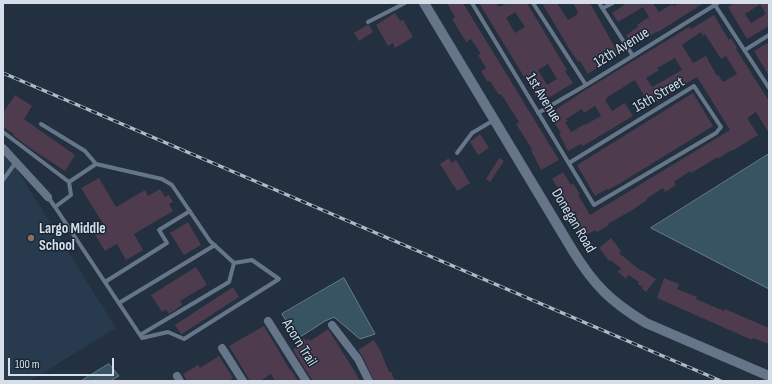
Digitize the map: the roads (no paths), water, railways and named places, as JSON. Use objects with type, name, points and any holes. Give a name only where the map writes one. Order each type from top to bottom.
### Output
[{"type":"street","name":"Donegan Road","points":[[424,3],[582,266],[597,285],[611,299],[646,323],[769,376]]},
{"type":"street","points":[[3,148],[48,197]]},
{"type":"street","name":"Acorn Trail","points":[[268,321],[306,381]]},
{"type":"street","points":[[332,325],[358,359],[368,381]]},
{"type":"street","points":[[222,348],[242,381]]},
{"type":"lane","points":[[368,22],[405,3]]},
{"type":"lane","name":"1st Avenue","points":[[472,3],[594,205]]},
{"type":"lane","points":[[533,3],[586,85]]},
{"type":"lane","points":[[599,3],[632,56]]},
{"type":"lane","points":[[603,8],[612,3]]},
{"type":"lane","points":[[717,4],[769,88]]},
{"type":"lane","name":"12th Avenue","points":[[538,113],[717,4]]},
{"type":"lane","points":[[745,50],[769,35]]},
{"type":"lane","name":"15th Street","points":[[569,163],[694,86],[721,127],[716,133],[594,205]]},
{"type":"lane","points":[[457,154],[472,133],[494,120]]},
{"type":"lane","points":[[41,124],[85,151],[96,164],[162,179],[172,185],[210,241],[234,263]]},
{"type":"lane","points":[[3,132],[69,182],[71,195],[55,207]]},
{"type":"lane","points":[[3,180],[16,162]]},
{"type":"lane","points":[[69,182],[96,164]]},
{"type":"lane","points":[[48,197],[142,338],[168,332],[184,339],[279,279],[252,260],[234,263]]},
{"type":"lane","points":[[105,282],[167,243],[159,230],[190,211]]},
{"type":"lane","points":[[119,303],[215,245]]},
{"type":"lane","points":[[140,335],[229,282],[234,263]]},
{"type":"railway","points":[[3,73],[721,381]]},
{"type":"place","name":"Largo Middle School","points":[[31,238]]}]
